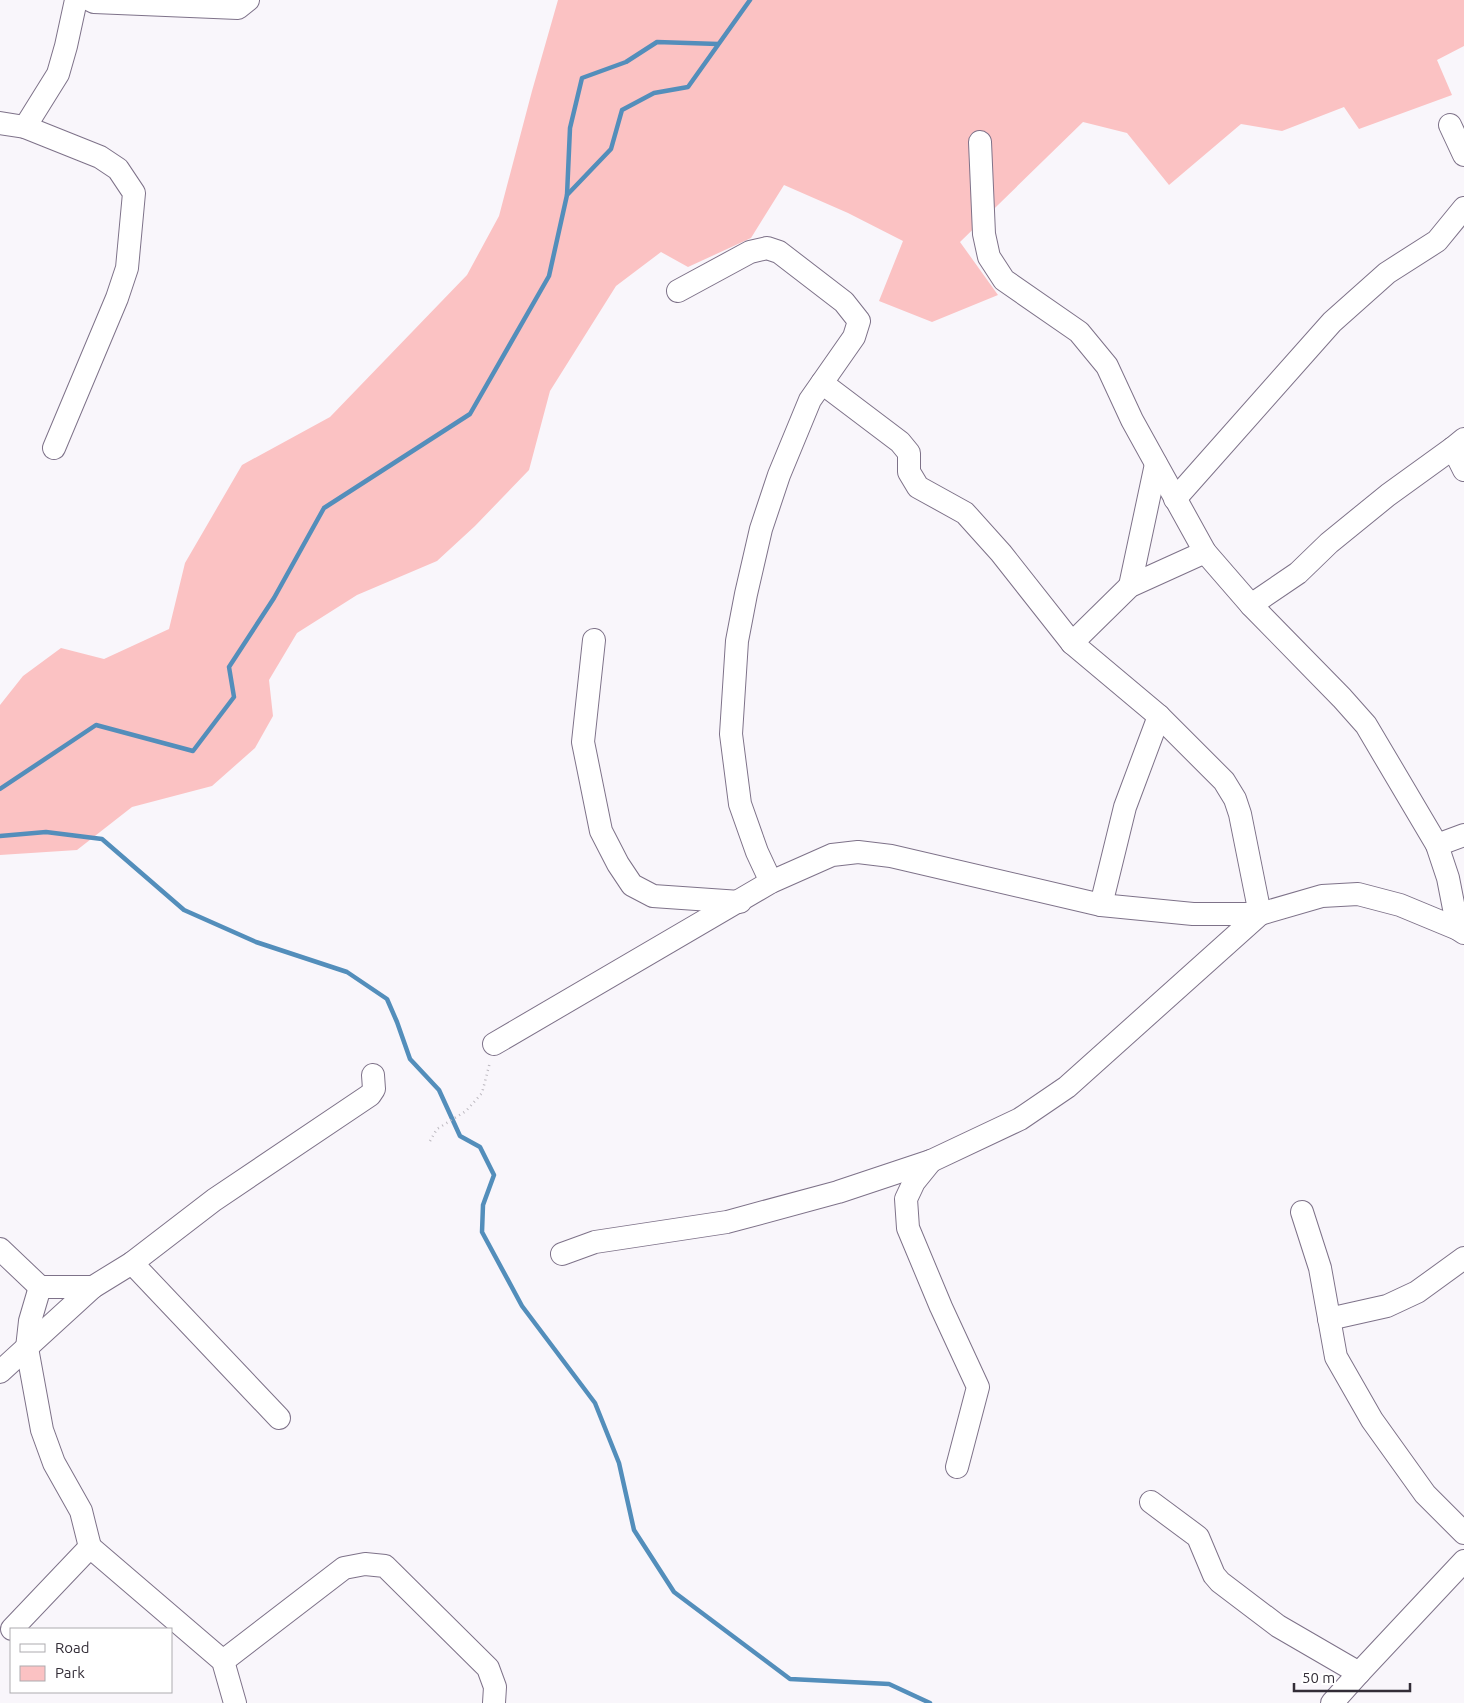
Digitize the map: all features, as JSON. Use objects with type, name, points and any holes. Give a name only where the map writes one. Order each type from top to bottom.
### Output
[{"type":"street","points":[[25,127],[58,74],[76,0]]},
{"type":"street","points":[[90,0],[94,2],[238,8],[248,0]]},
{"type":"street","points":[[0,123],[25,127],[100,157],[118,169],[134,193],[127,268],[117,298],[54,448]]},
{"type":"street","points":[[1450,125],[1464,155]]},
{"type":"street","points":[[980,142],[984,234],[989,258],[1004,280],[1079,332],[1107,366],[1132,420],[1205,552],[1251,605],[1366,725],[1436,845],[1448,878],[1461,931]]},
{"type":"street","points":[[1175,499],[1332,322],[1387,273],[1437,241],[1464,208]]},
{"type":"street","points":[[678,291],[750,252],[767,248],[779,252],[844,302],[859,321],[854,337],[810,400],[779,475],[761,529],[737,641],[731,734],[740,804],[757,852],[771,882]]},
{"type":"street","points":[[822,383],[900,442],[909,453],[909,472],[918,487],[965,513],[1001,553],[1072,643],[1159,716],[1224,780],[1235,799],[1240,814],[1260,914]]},
{"type":"street","points":[[1251,605],[1298,574],[1336,537],[1388,495],[1459,444],[1464,470]]},
{"type":"street","points":[[1130,586],[1156,464]]},
{"type":"street","points":[[1072,643],[1130,586],[1205,552]]},
{"type":"street","points":[[594,640],[582,742],[601,831],[618,864],[632,885],[653,896],[740,902]]},
{"type":"street","points":[[1101,905],[1125,807],[1159,716]]},
{"type":"street","points":[[1436,845],[1464,835]]},
{"type":"street","points":[[494,1044],[740,902],[771,882],[832,855],[858,852],[891,856],[1101,905],[1193,914],[1260,914],[1322,896],[1358,894],[1400,905],[1461,931]]},
{"type":"street","points":[[562,1254],[595,1242],[726,1222],[838,1192],[931,1161],[1020,1119],[1067,1087],[1260,914]]},
{"type":"street","points":[[0,1372],[93,1287],[132,1264],[214,1200],[370,1095],[374,1089],[373,1075]]},
{"type":"street","points":[[931,1161],[914,1182],[906,1199],[908,1228],[941,1307],[978,1387],[956,1467]]},
{"type":"street","points":[[1302,1212],[1320,1268],[1336,1358],[1372,1420],[1425,1494],[1464,1533]]},
{"type":"street","points":[[0,1249],[40,1287],[93,1287]]},
{"type":"street","points":[[1329,1319],[1387,1306],[1417,1292],[1464,1258]]},
{"type":"street","points":[[132,1264],[279,1418]]},
{"type":"street","points":[[40,1287],[30,1321],[27,1348],[42,1430],[54,1463],[81,1510],[90,1547],[223,1661],[236,1703]]},
{"type":"street","points":[[1151,1502],[1198,1537],[1214,1575],[1220,1582],[1278,1626],[1358,1673]]},
{"type":"street","points":[[14,1628],[90,1547]]},
{"type":"street","points":[[1332,1703],[1464,1561]]},
{"type":"street","points":[[223,1661],[344,1568],[365,1564],[385,1566],[488,1668],[495,1687],[494,1703]]},
{"type":"street","points":[[0,1643],[10,1632]]},
{"type":"path","points":[[430,1141],[437,1129],[466,1111],[482,1093],[494,1044]]},
{"type":"green space","points":[[558,0],[1464,0],[1464,46],[1437,60],[1452,95],[1359,129],[1344,107],[1282,131],[1241,124],[1169,185],[1127,133],[1083,122],[960,242],[998,295],[932,322],[879,301],[903,241],[848,213],[784,185],[751,238],[688,267],[661,252],[616,286],[550,391],[529,470],[475,526],[437,561],[357,595],[297,633],[269,680],[273,716],[255,748],[212,786],[132,807],[77,850],[0,855],[0,705],[23,676],[61,648],[104,659],[169,629],[185,563],[242,465],[330,417],[467,275],[499,216]]},
{"type":"waterway","points":[[0,789],[96,725],[193,751],[234,697],[229,667],[274,598],[324,508],[470,414],[549,276],[567,195],[611,149],[622,110],[654,93],[688,87],[750,0]]},
{"type":"waterway","points":[[567,195],[570,128],[582,78],[626,62],[657,42],[718,44]]},
{"type":"waterway","points":[[0,836],[46,832],[102,839],[184,910],[256,942],[347,972],[387,999],[410,1059],[439,1090],[460,1136],[480,1147],[494,1175],[483,1205],[482,1232],[522,1306],[595,1403],[619,1463],[634,1530],[674,1592],[790,1679],[889,1684],[930,1703]]}]
